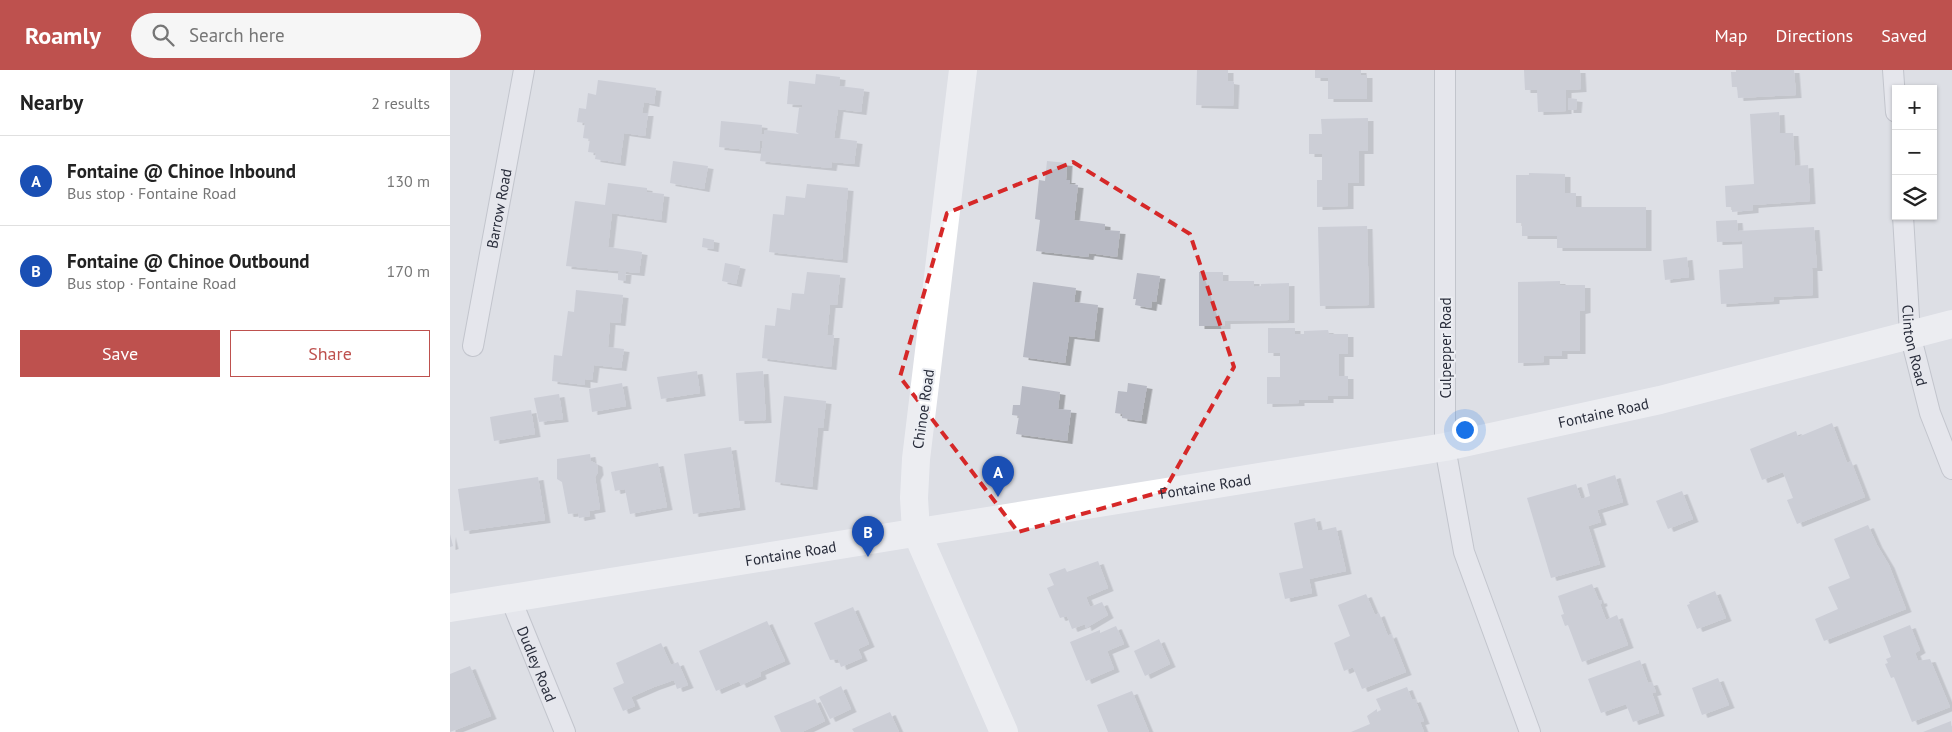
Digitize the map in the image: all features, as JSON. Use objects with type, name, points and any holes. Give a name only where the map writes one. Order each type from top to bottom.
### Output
[{"type":"street","name":"Barrow Road","points":[[473,346],[524,70]]},
{"type":"street","name":"Chinoe Road","points":[[963,70],[916,459],[914,498],[916,531],[1004,732]]},
{"type":"street","name":"Culpepper Road","points":[[1445,70],[1445,447],[1464,552],[1530,732]]},
{"type":"street","points":[[1893,70],[1894,85]]},
{"type":"street","name":"Clinton Road","points":[[1903,220],[1910,334],[1930,413],[1952,469]]},
{"type":"street","name":"Fontaine Road","points":[[450,608],[916,531],[1445,447],[1660,400],[1952,324]]},
{"type":"street","name":"Dudley Road","points":[[510,597],[565,732]]},
{"type":"highlighted area","points":[[1073,162],[1190,234],[1234,367],[1164,491],[1018,532],[900,377],[947,213]]},
{"type":"building","points":[[1197,70],[1228,70],[1228,81],[1234,82],[1233,106],[1196,105]]},
{"type":"building","points":[[1315,70],[1361,70],[1361,75],[1367,75],[1367,99],[1328,99],[1328,78],[1315,78]]},
{"type":"building","points":[[1524,70],[1580,70],[1581,89],[1566,90],[1566,111],[1538,112],[1537,90],[1525,90]]},
{"type":"building","points":[[1736,70],[1794,70],[1796,95],[1738,98],[1737,87],[1732,87],[1731,72],[1736,72]]},
{"type":"building","points":[[816,74],[840,77],[839,86],[864,89],[861,112],[838,109],[834,138],[857,141],[854,164],[832,162],[831,168],[760,161],[763,141],[760,140],[759,151],[719,147],[721,121],[762,125],[761,134],[764,134],[765,130],[799,134],[796,132],[799,108],[802,108],[802,105],[787,104],[789,81],[815,84]]},
{"type":"building","points":[[598,80],[656,88],[654,104],[644,102],[642,113],[648,113],[645,136],[624,133],[620,163],[595,159],[596,153],[588,152],[590,139],[583,138],[585,123],[577,122],[579,108],[586,109],[588,93],[596,95]]},
{"type":"building","points":[[1568,98],[1577,99],[1576,110],[1568,110]]},
{"type":"building","points":[[1779,112],[1780,133],[1793,133],[1795,166],[1808,165],[1810,201],[1753,205],[1753,210],[1732,212],[1732,207],[1726,207],[1725,186],[1754,184],[1750,114]]},
{"type":"building","points":[[1368,118],[1368,151],[1359,151],[1359,183],[1348,183],[1348,206],[1317,207],[1317,180],[1322,180],[1322,154],[1309,154],[1309,134],[1322,134],[1321,119]]},
{"type":"building","points":[[673,161],[708,166],[704,189],[670,183]]},
{"type":"building","points":[[1047,161],[1067,163],[1066,180],[1070,180],[1069,184],[1078,185],[1074,220],[1105,224],[1105,230],[1120,231],[1117,257],[1089,253],[1088,257],[1036,251],[1040,220],[1035,219],[1039,180],[1045,181]]},
{"type":"building","points":[[1529,173],[1565,174],[1565,193],[1576,193],[1576,207],[1646,207],[1646,248],[1557,248],[1557,236],[1522,236],[1522,223],[1516,223],[1516,175],[1529,175]]},
{"type":"building","points":[[608,183],[647,188],[647,192],[664,194],[661,220],[612,213],[608,247],[642,252],[639,273],[566,266],[575,201],[605,205]]},
{"type":"building","points":[[807,184],[848,188],[842,260],[769,252],[773,214],[784,215],[786,196],[805,198]]},
{"type":"building","points":[[1737,220],[1738,231],[1814,227],[1817,268],[1812,268],[1813,295],[1774,297],[1774,301],[1721,304],[1719,270],[1743,268],[1742,241],[1717,242],[1716,221]]},
{"type":"building","points":[[1367,226],[1369,305],[1320,306],[1318,227]]},
{"type":"building","points":[[703,238],[714,240],[713,249],[702,247]]},
{"type":"building","points":[[1687,257],[1689,277],[1665,280],[1663,260]]},
{"type":"building","points":[[725,263],[740,266],[736,284],[722,281]]},
{"type":"building","points":[[618,272],[626,272],[625,281],[618,280]]},
{"type":"building","points":[[807,272],[840,275],[837,305],[830,305],[827,335],[834,335],[831,367],[762,358],[765,325],[775,326],[777,308],[790,310],[792,293],[804,294]]},
{"type":"building","points":[[1199,272],[1223,272],[1223,281],[1254,281],[1254,287],[1261,286],[1261,284],[1289,283],[1289,320],[1225,321],[1225,326],[1199,326]]},
{"type":"building","points":[[1137,273],[1160,276],[1156,302],[1152,301],[1151,308],[1135,305],[1136,299],[1133,299]]},
{"type":"building","points":[[1560,281],[1560,285],[1585,285],[1585,310],[1580,311],[1580,351],[1562,351],[1562,356],[1544,356],[1544,362],[1518,363],[1518,282]]},
{"type":"building","points":[[1033,282],[1076,288],[1074,302],[1098,305],[1094,339],[1069,336],[1065,363],[1023,357]]},
{"type":"building","points":[[576,290],[623,295],[620,323],[610,322],[608,347],[624,349],[621,368],[594,365],[592,380],[585,379],[585,385],[552,381],[554,355],[562,356],[568,311],[574,312]]},
{"type":"building","points":[[1268,328],[1295,328],[1295,334],[1304,334],[1304,331],[1328,330],[1329,334],[1348,334],[1348,354],[1339,354],[1339,376],[1348,376],[1348,396],[1328,396],[1328,400],[1299,400],[1299,403],[1267,404],[1267,377],[1280,377],[1280,353],[1268,353]]},
{"type":"building","points":[[697,371],[700,393],[661,399],[657,377]]},
{"type":"building","points":[[763,371],[766,420],[739,421],[736,373]]},
{"type":"building","points":[[622,383],[626,406],[592,412],[589,389]]},
{"type":"building","points":[[1128,383],[1147,386],[1141,421],[1122,418],[1122,414],[1115,413],[1118,391],[1127,392]]},
{"type":"building","points":[[1022,386],[1060,392],[1058,409],[1071,410],[1067,441],[1016,434],[1019,416],[1012,415],[1013,405],[1020,405]]},
{"type":"building","points":[[559,394],[563,419],[539,422],[534,398]]},
{"type":"building","points":[[784,396],[826,401],[823,428],[818,428],[812,487],[775,482]]},
{"type":"building","points":[[531,410],[535,434],[494,441],[490,417]]},
{"type":"building","points":[[1832,423],[1847,463],[1851,461],[1865,497],[1797,524],[1787,500],[1793,498],[1783,472],[1762,480],[1750,449],[1796,431],[1798,437]]},
{"type":"building","points":[[731,447],[740,507],[693,514],[684,454]]},
{"type":"building","points":[[590,454],[591,461],[597,464],[598,472],[595,477],[600,509],[589,511],[590,516],[579,518],[578,513],[568,514],[562,482],[557,479],[557,459]]},
{"type":"building","points":[[658,463],[667,507],[630,514],[625,489],[615,491],[611,472]]},
{"type":"building","points":[[1615,475],[1623,502],[1597,510],[1601,522],[1588,526],[1600,564],[1551,578],[1527,498],[1576,484],[1581,499],[1590,496],[1587,484]]},
{"type":"building","points":[[538,477],[545,520],[464,531],[458,489]]},
{"type":"building","points":[[1682,491],[1693,519],[1668,529],[1656,501]]},
{"type":"building","points":[[1315,518],[1318,531],[1336,527],[1346,571],[1309,579],[1312,593],[1285,599],[1279,573],[1303,568],[1294,523]]},
{"type":"building","points":[[1868,525],[1889,565],[1906,609],[1824,641],[1815,619],[1838,609],[1828,587],[1850,578],[1834,539]]},
{"type":"building","points":[[450,534],[453,546],[450,547]]},
{"type":"building","points":[[1098,561],[1108,588],[1086,597],[1090,607],[1102,602],[1108,615],[1086,628],[1085,624],[1072,629],[1067,616],[1060,618],[1047,588],[1054,585],[1049,574],[1065,568],[1067,572]]},
{"type":"building","points":[[1592,584],[1599,601],[1601,600],[1602,603],[1600,604],[1606,620],[1617,615],[1628,645],[1582,662],[1568,625],[1565,626],[1561,615],[1564,614],[1558,596]]},
{"type":"building","points":[[1715,591],[1726,618],[1697,629],[1687,605],[1690,604],[1689,602]]},
{"type":"building","points":[[1366,594],[1375,615],[1379,613],[1388,636],[1391,634],[1406,672],[1362,689],[1353,667],[1344,671],[1334,643],[1350,636],[1338,605]]},
{"type":"building","points":[[853,607],[869,644],[858,649],[862,658],[841,667],[838,659],[830,660],[814,623]]},
{"type":"building","points":[[767,621],[785,661],[760,672],[761,676],[741,685],[739,681],[716,691],[699,651]]},
{"type":"building","points":[[1910,625],[1920,650],[1915,653],[1918,661],[1930,659],[1950,707],[1912,722],[1894,677],[1891,678],[1885,664],[1888,663],[1886,659],[1891,657],[1883,636]]},
{"type":"building","points":[[1116,626],[1124,644],[1107,651],[1114,669],[1086,681],[1070,642]]},
{"type":"building","points":[[1159,639],[1170,664],[1145,676],[1134,651]]},
{"type":"building","points":[[661,643],[671,665],[678,662],[688,685],[677,689],[674,680],[654,687],[631,697],[635,706],[623,711],[613,688],[624,683],[616,663]]},
{"type":"building","points":[[1640,660],[1648,683],[1652,682],[1656,692],[1652,693],[1659,713],[1633,722],[1626,704],[1601,713],[1588,679]]},
{"type":"building","points":[[470,666],[491,716],[450,732],[450,674]]},
{"type":"building","points":[[1718,678],[1729,705],[1702,715],[1692,688]]},
{"type":"building","points":[[841,686],[851,709],[830,719],[819,697]]},
{"type":"building","points":[[1407,687],[1412,700],[1415,699],[1424,721],[1420,722],[1424,732],[1351,732],[1370,724],[1367,716],[1377,709],[1377,712],[1381,710],[1376,699]]},
{"type":"building","points":[[1132,691],[1149,732],[1108,732],[1097,705]]},
{"type":"building","points":[[815,699],[825,721],[802,732],[781,732],[774,716]]},
{"type":"building","points":[[890,712],[899,732],[854,732],[852,729]]},
{"type":"building","points":[[1951,721],[1952,732],[1923,732]]},
{"type":"place","name":"Fontaine @ Chinoe Inbound","points":[[998,497]]},
{"type":"place","name":"Fontaine @ Chinoe Outbound","points":[[868,557]]}]
